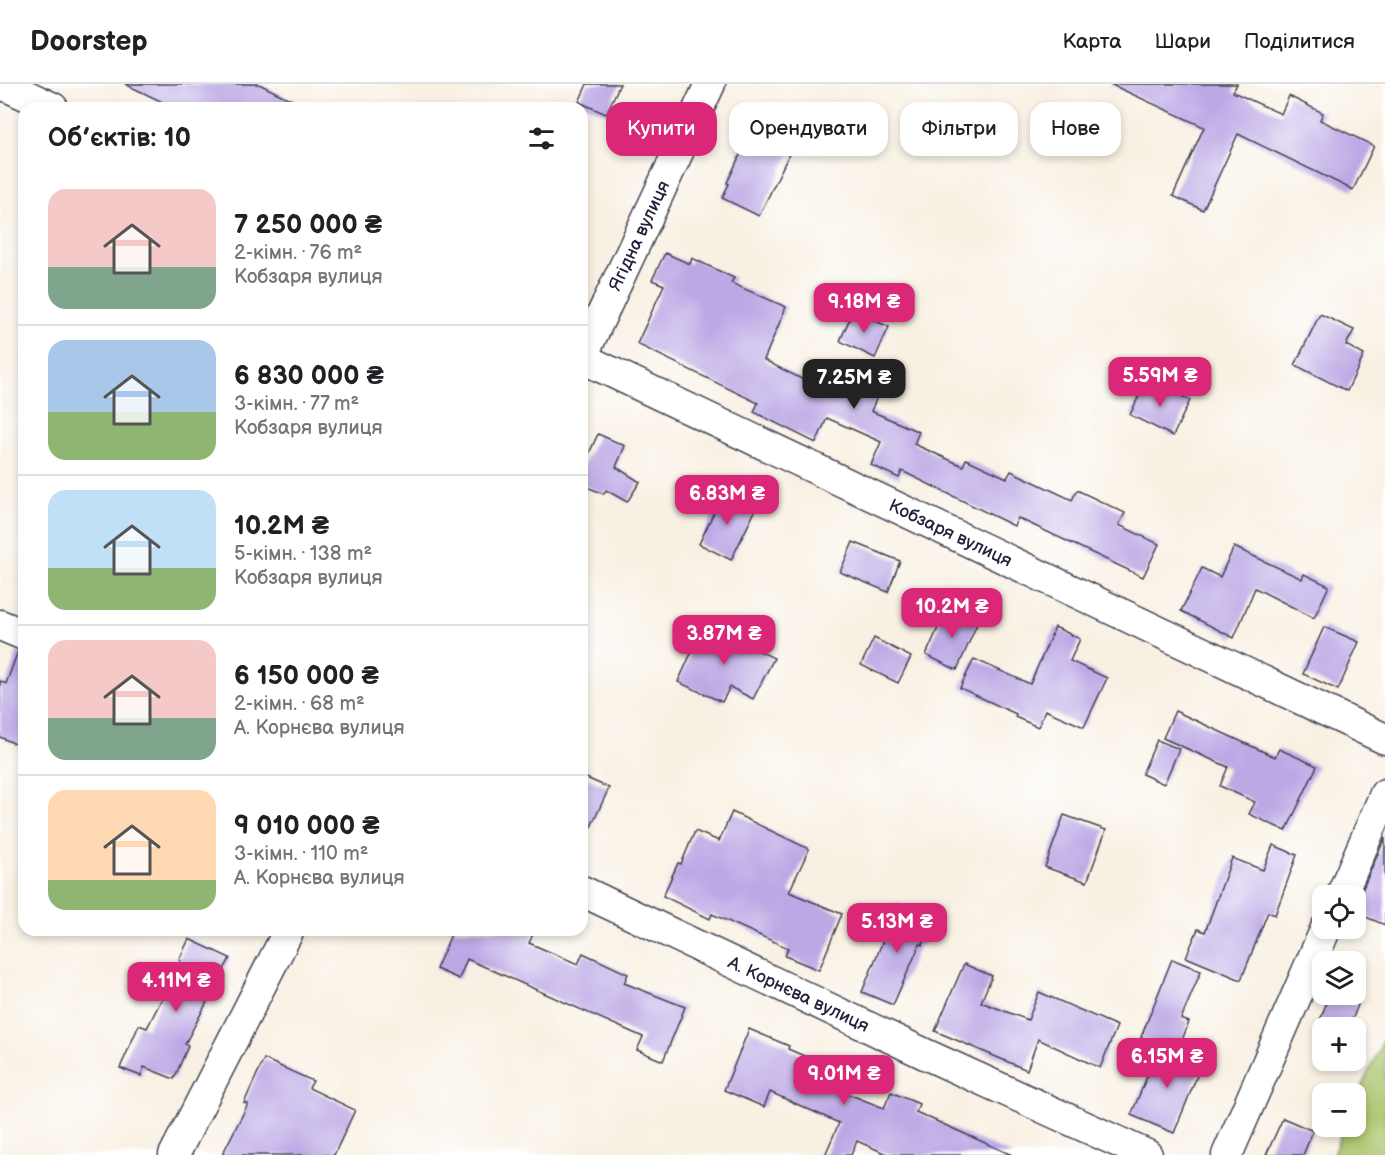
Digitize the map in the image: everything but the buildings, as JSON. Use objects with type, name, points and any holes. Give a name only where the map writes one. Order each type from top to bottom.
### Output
[{"type":"street","points":[[2,84],[40,102]]},
{"type":"street","name":"Ягідна вулиця","points":[[588,344],[710,84]]},
{"type":"street","name":"Кобзаря вулиця","points":[[588,360],[1385,739]]},
{"type":"street","points":[[0,625],[18,632]]},
{"type":"street","points":[[1346,885],[1385,794]]},
{"type":"street","name":"А. Корнєва вулиця","points":[[588,894],[926,1054],[1147,1155]]},
{"type":"street","points":[[174,1155],[287,936]]},
{"type":"street","points":[[1227,1155],[1321,939]]},
{"type":"green space","points":[[1385,1037],[1385,1155],[1333,1155],[1339,1137],[1366,1137],[1366,1083],[1363,1083]]}]
